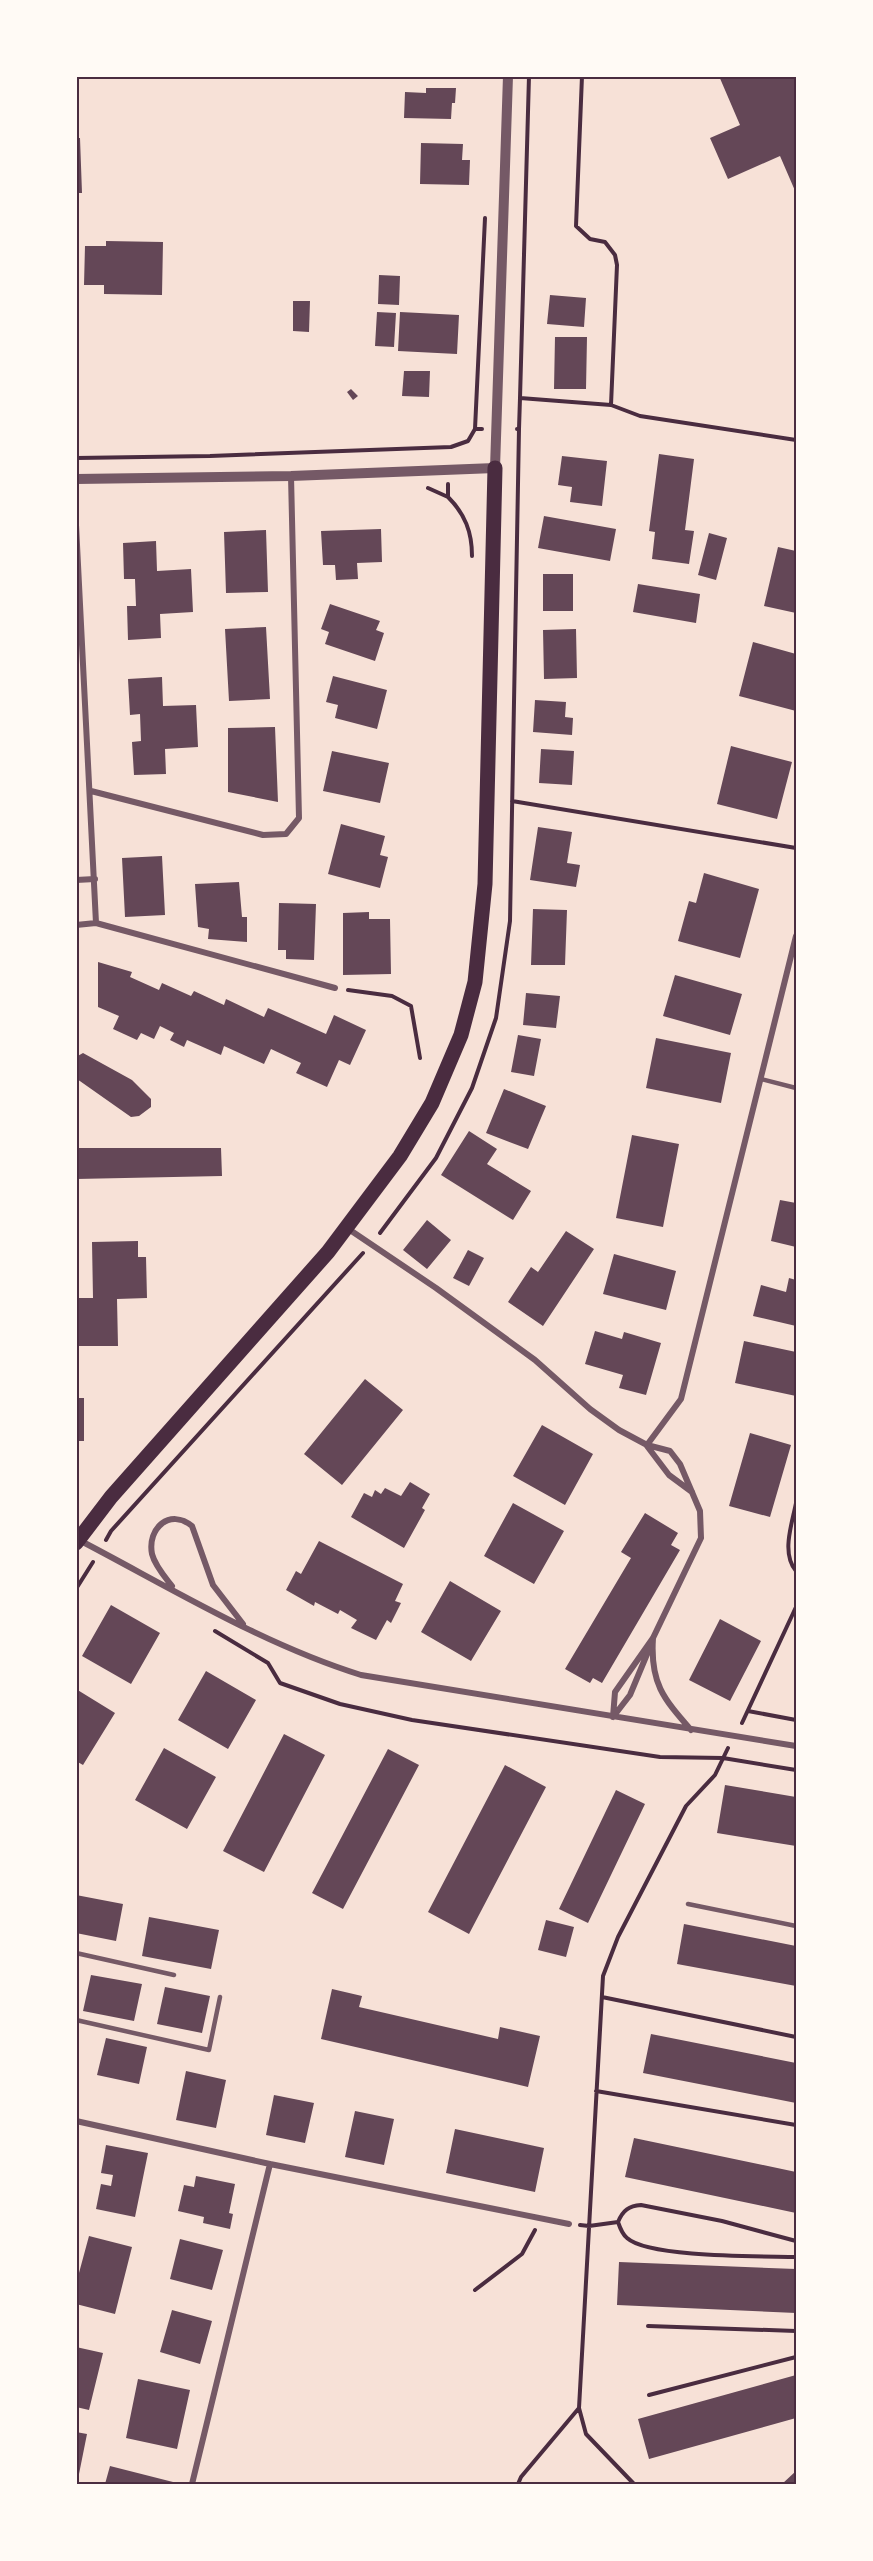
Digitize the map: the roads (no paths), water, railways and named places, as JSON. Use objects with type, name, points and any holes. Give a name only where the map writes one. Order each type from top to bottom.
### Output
[{"type":"main road","points":[[78,1541],[111,1497],[347,1228],[400,1156],[432,1103],[460,1035],[475,982],[485,884],[495,468]]},
{"type":"street","points":[[76,479],[291,476],[495,468],[508,76]]},
{"type":"street","points":[[91,791],[263,835],[286,834],[299,818],[291,476]]},
{"type":"street","points":[[76,525],[96,923]]},
{"type":"street","points":[[76,880],[95,879]]},
{"type":"street","points":[[76,925],[96,923],[335,988]]},
{"type":"street","points":[[647,1445],[681,1400],[796,936]]},
{"type":"street","points":[[347,1228],[536,1360],[590,1409],[619,1430],[647,1445],[670,1451],[680,1464],[700,1511],[701,1538],[653,1638],[630,1695],[613,1717]]},
{"type":"street","points":[[647,1445],[669,1474],[693,1493]]},
{"type":"street","points":[[174,1588],[153,1557],[151,1543],[160,1525],[171,1519],[185,1520],[192,1526],[213,1585],[231,1612],[247,1629]]},
{"type":"street","points":[[78,1541],[174,1588],[247,1629],[334,1667],[361,1676],[691,1731],[796,1746]]},
{"type":"street","points":[[613,1717],[615,1692],[653,1638]]},
{"type":"street","points":[[653,1638],[652,1657],[660,1691],[668,1705],[691,1731]]},
{"type":"street","points":[[76,2121],[270,2164],[569,2223]]},
{"type":"street","points":[[192,2484],[270,2164]]},
{"type":"lane","points":[[761,1079],[796,1088]]},
{"type":"lane","points":[[688,1904],[796,1926]]},
{"type":"lane","points":[[76,1953],[174,1975]]},
{"type":"lane","points":[[76,2020],[209,2050],[220,1997]]}]
